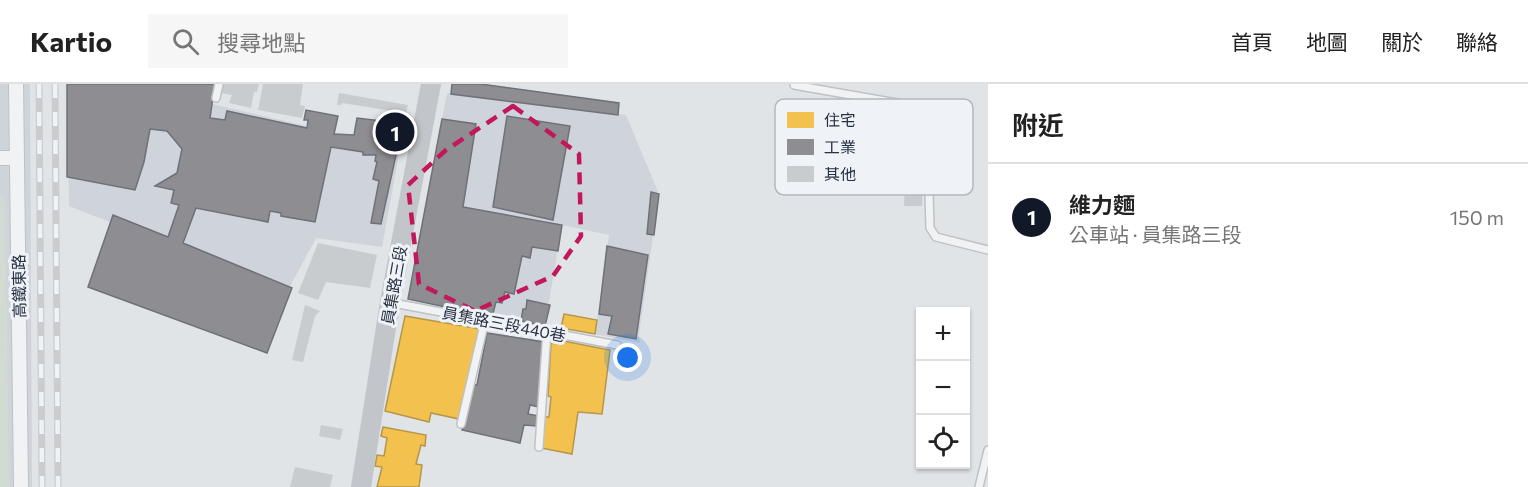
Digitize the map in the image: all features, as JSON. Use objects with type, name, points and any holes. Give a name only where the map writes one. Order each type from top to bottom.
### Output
[{"type":"main road","name":"員集路三段","points":[[361,487],[390,303],[431,84]]},
{"type":"street","name":"高鐵東路","points":[[16,84],[21,487]]},
{"type":"street","points":[[0,158],[17,158]]},
{"type":"lane","points":[[216,98],[219,84]]},
{"type":"lane","points":[[794,85],[874,99]]},
{"type":"lane","points":[[929,195],[930,228],[936,237],[988,250]]},
{"type":"lane","name":"員集路三段440巷","points":[[390,303],[617,345]]},
{"type":"lane","points":[[461,424],[485,320]]},
{"type":"lane","points":[[539,447],[547,332]]},
{"type":"lane","points":[[979,487],[988,450]]},
{"type":"highlighted area","points":[[513,106],[579,154],[581,236],[553,276],[475,311],[419,284],[408,185],[446,150]]},
{"type":"shaded area","points":[[0,84],[30,84],[32,487],[0,487]]},
{"type":"shaded area","points":[[67,84],[204,102],[400,148],[382,247],[316,238],[287,292],[69,206]]},
{"type":"shaded area","points":[[447,93],[626,115],[659,194],[639,335],[640,343],[595,334],[609,235],[562,225],[545,326],[445,307],[475,124],[442,119]]},
{"type":"shaded area","points":[[0,196],[5,201],[9,487],[0,487]]},
{"type":"building: 住宅","points":[[564,314],[597,320],[595,334],[561,328]]},
{"type":"building: 住宅","points":[[405,316],[481,329],[459,419],[431,413],[429,422],[385,411]]},
{"type":"building: 住宅","points":[[558,340],[610,350],[602,414],[578,412],[572,454],[541,448],[545,417],[549,417],[551,397],[548,396],[551,343],[557,344]]},
{"type":"building: 住宅","points":[[383,427],[426,435],[425,446],[421,445],[416,464],[422,465],[419,487],[377,487],[382,467],[375,466],[377,455],[384,456],[387,438],[381,436]]},
{"type":"building: 工業","points":[[67,84],[215,84],[210,118],[225,120],[227,111],[307,128],[308,120],[304,120],[306,110],[338,116],[334,134],[354,135],[357,118],[399,123],[395,145],[398,146],[381,224],[371,223],[379,181],[373,179],[377,162],[375,161],[376,155],[363,155],[363,152],[331,147],[315,222],[281,216],[281,213],[270,211],[268,222],[196,208],[183,243],[292,288],[267,353],[88,287],[113,215],[168,237],[179,205],[171,203],[174,190],[155,186],[177,173],[182,149],[167,131],[150,129],[144,162],[135,190],[67,177]]},
{"type":"building: 工業","points":[[452,84],[480,84],[619,103],[618,115],[451,94]]},
{"type":"building: 工業","points":[[507,116],[570,126],[553,220],[493,207]]},
{"type":"building: 工業","points":[[442,119],[476,124],[463,207],[562,225],[558,251],[532,247],[530,258],[522,256],[514,294],[505,292],[502,303],[496,302],[492,317],[408,299]]},
{"type":"building: 工業","points":[[651,192],[659,194],[654,235],[647,234]]},
{"type":"building: 工業","points":[[607,246],[648,255],[636,339],[608,334],[612,316],[599,314]]},
{"type":"building: 工業","points":[[527,300],[550,305],[545,326],[521,321]]},
{"type":"building: 工業","points":[[487,333],[544,342],[539,407],[530,405],[528,414],[539,416],[537,426],[524,425],[520,443],[462,430],[473,385],[477,385]]},
{"type":"building: 其他","points":[[223,84],[259,84],[257,92],[254,92],[251,108],[229,103],[232,95],[221,93]]},
{"type":"building: 其他","points":[[263,84],[303,84],[300,105],[305,106],[302,118],[258,110]]},
{"type":"building: 其他","points":[[339,93],[408,105],[406,113],[342,103],[337,105]]},
{"type":"building: 其他","points":[[904,195],[922,195],[922,206],[904,206]]},
{"type":"building: 其他","points":[[318,243],[377,255],[370,288],[326,282],[318,300],[298,293]]},
{"type":"building: 其他","points":[[305,305],[320,311],[315,316],[303,362],[292,360]]},
{"type":"building: 其他","points":[[321,425],[343,429],[340,440],[319,436]]},
{"type":"building: 其他","points":[[295,467],[333,475],[330,487],[290,487]]},
{"type":"railway","points":[[39,84],[42,487]]},
{"type":"railway","points":[[55,84],[58,487]]},
{"type":"place","name":"維力麵","points":[[395,132]]}]
